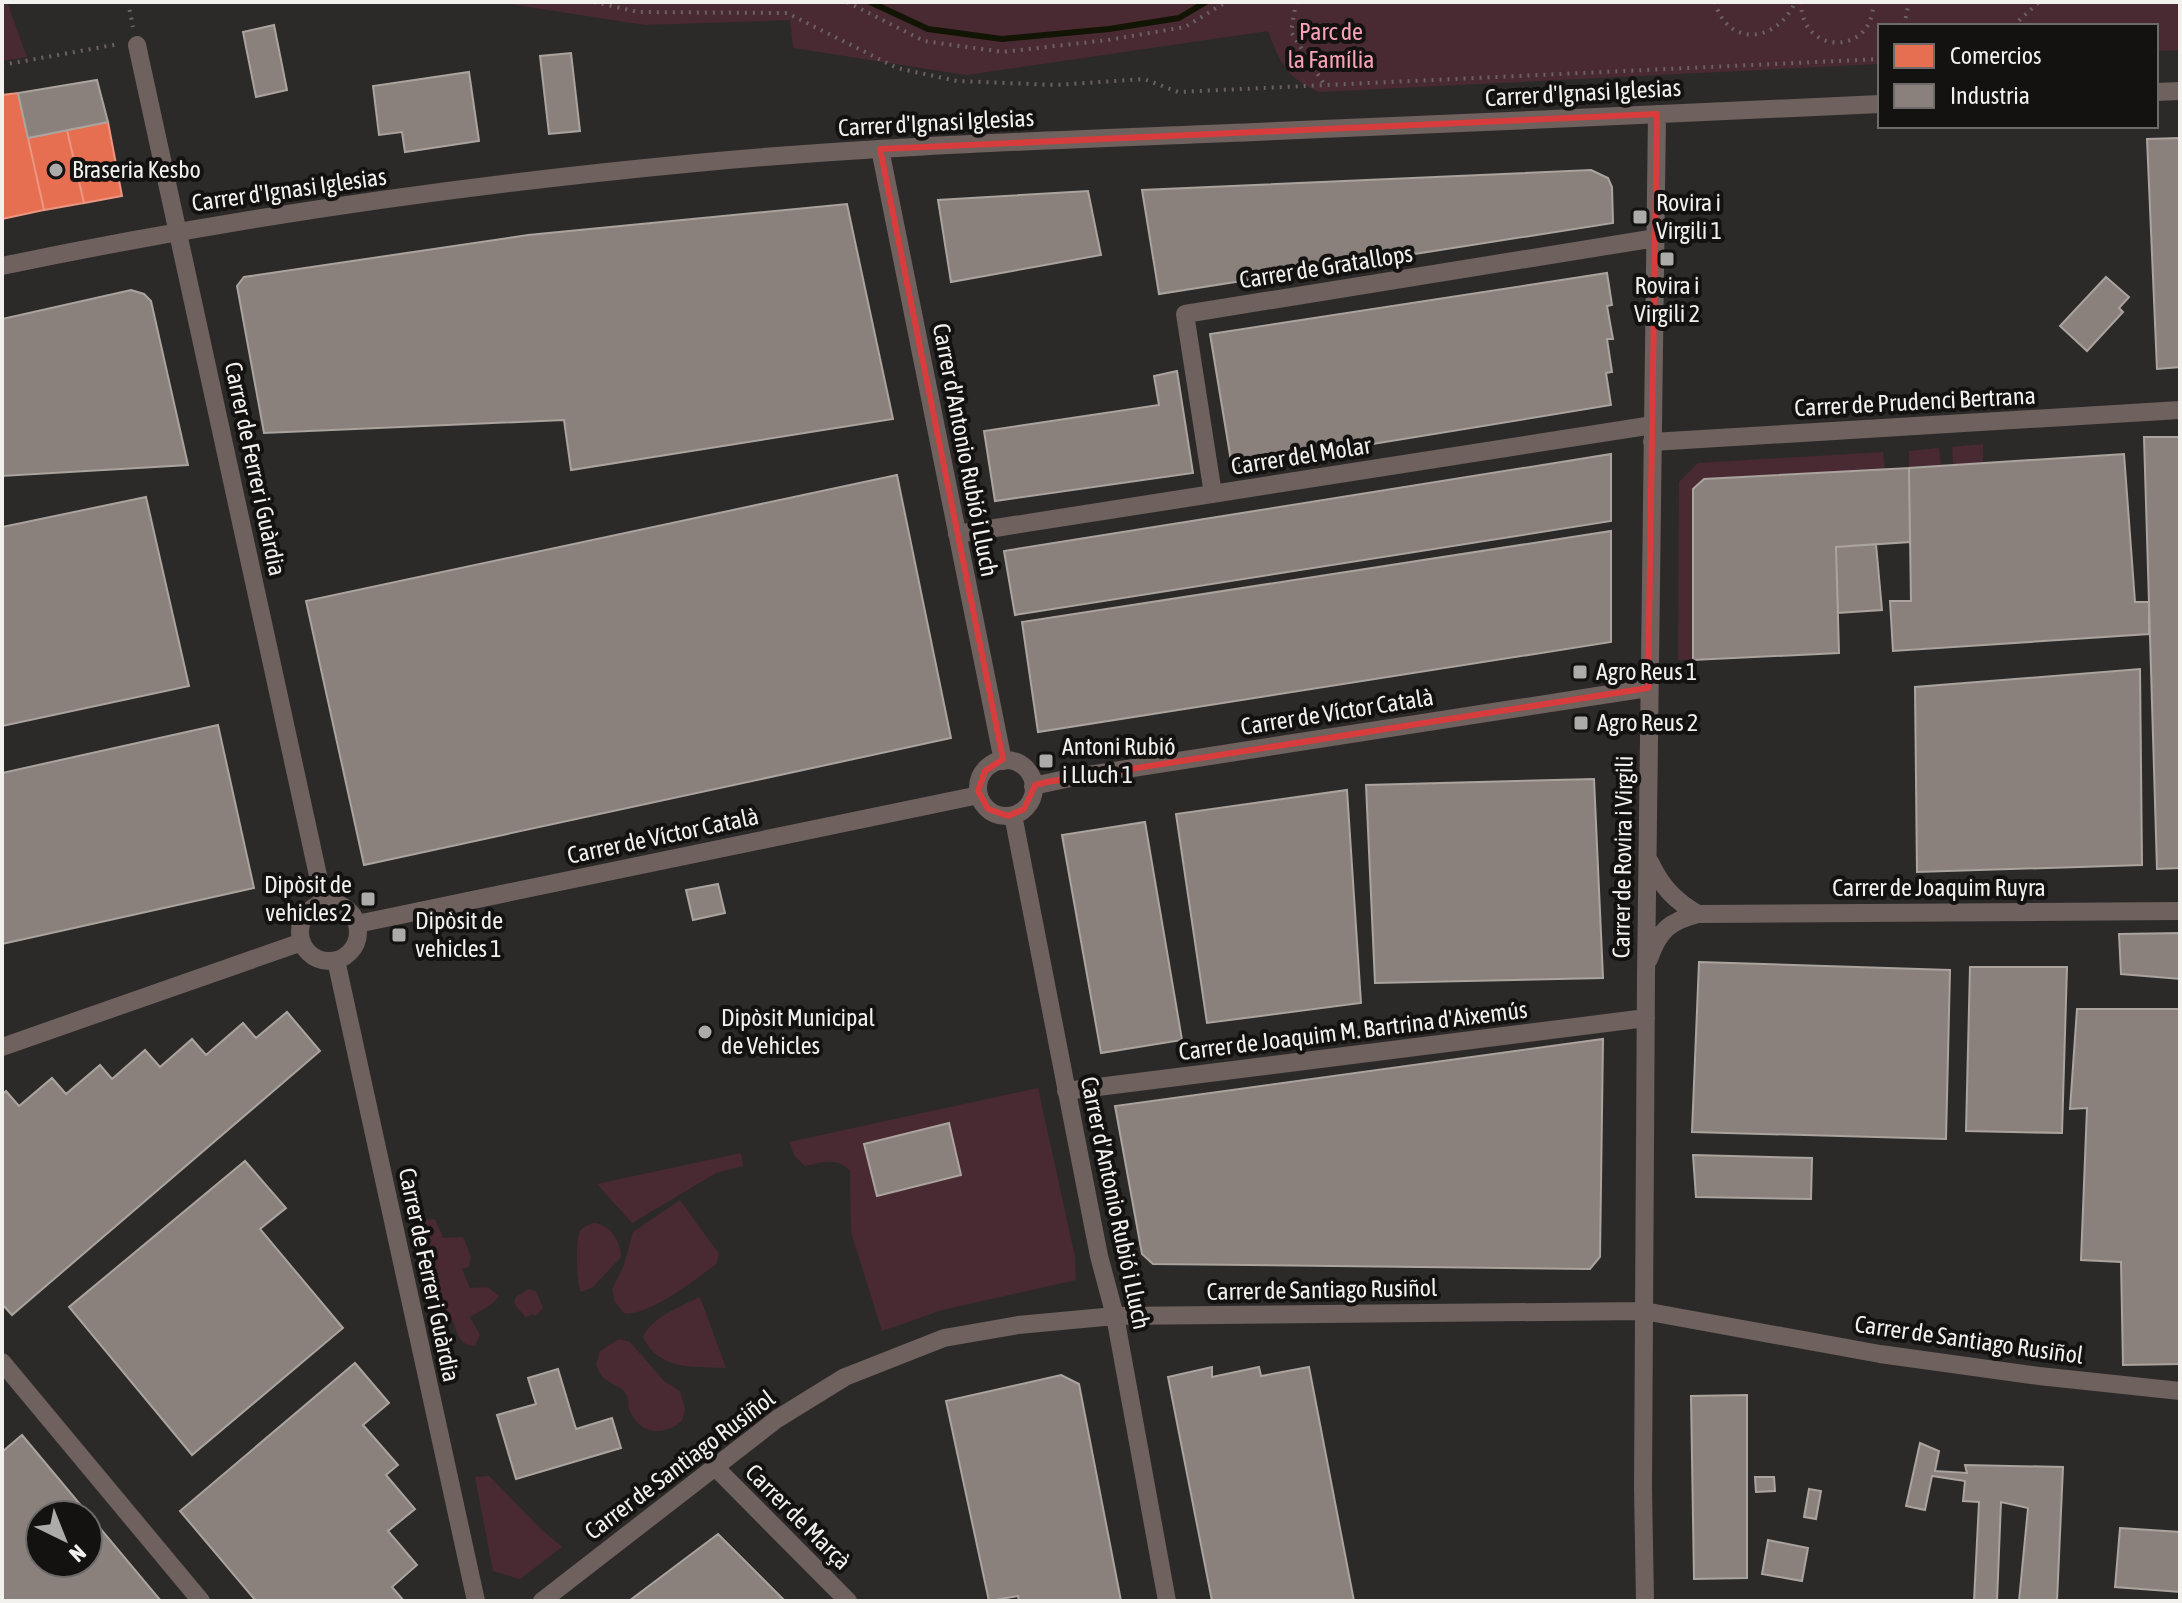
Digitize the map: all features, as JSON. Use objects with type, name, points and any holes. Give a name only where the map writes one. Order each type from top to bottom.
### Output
[{"type":"street","name":"Carrer de Ferrer i Guàrdia","points":[[137,45],[324,903]]},
{"type":"street","points":[[2158,92],[2180,91]]},
{"type":"street","name":"Carrer d'Ignasi Iglesias","points":[[2,266],[179,231],[514,183],[696,163],[880,149],[1878,104]]},
{"type":"street","name":"Carrer de Rovira i Virgili","points":[[1645,1601],[1648,688],[1657,114]]},
{"type":"street","name":"Carrer d'Antonio Rubió i Lluch","points":[[880,149],[1003,761]]},
{"type":"street","name":"Carrer de Gratallops","points":[[1213,494],[1185,314],[1656,238]]},
{"type":"street","name":"Carrer de Prudenci Bertrana","points":[[1652,433],[2180,410]]},
{"type":"street","name":"Carrer del Molar","points":[[957,534],[1213,494],[1652,433]]},
{"type":"street","name":"Carrer de Víctor Català","points":[[1033,786],[1648,688]]},
{"type":"street","points":[[1003,761],[1024,767],[1033,786],[1030,802],[1013,815],[992,812],[979,795],[979,782],[985,771],[1003,761]]},
{"type":"street","name":"Carrer de Víctor Català","points":[[357,924],[979,795]]},
{"type":"street","name":"Carrer d'Antonio Rubió i Lluch","points":[[1013,815],[1099,1256],[1115,1316],[1167,1601]]},
{"type":"street","points":[[1647,855],[1657,878],[1667,891],[1698,914]]},
{"type":"street","points":[[324,903],[344,907],[357,924],[355,944],[347,954],[336,960],[315,957],[302,942],[300,930],[304,917],[312,908],[324,903]]},
{"type":"street","name":"Carrer de Joaquim Ruyra","points":[[1646,975],[1656,941],[1666,928],[1678,919],[1698,914],[2180,911]]},
{"type":"street","points":[[2,1047],[302,942]]},
{"type":"street","name":"Carrer de Ferrer i Guàrdia","points":[[336,960],[476,1601]]},
{"type":"street","name":"Carrer de Joaquim M. Bartrina d'Aixemús","points":[[1066,1091],[1646,1018]]},
{"type":"street","name":"Carrer de Santiago Rusiñol","points":[[542,1601],[777,1419],[845,1377],[944,1338],[1018,1325],[1115,1316],[1644,1311],[1880,1354],[2180,1391]]},
{"type":"street","points":[[2,1362],[201,1601]]},
{"type":"street","name":"Carrer de Marçà","points":[[715,1467],[848,1601]]},
{"type":"path","points":[[2,65],[116,43],[137,45],[128,2]]},
{"type":"path","points":[[594,2],[638,12],[787,13],[897,68],[957,81],[1056,85],[1144,79],[1178,92],[1878,59]]},
{"type":"path","points":[[847,2],[924,41],[1003,52],[1108,40],[1185,27],[1226,2]]},
{"type":"path","points":[[1296,2],[1291,32],[1324,84]]},
{"type":"path","points":[[1715,2],[1724,22],[1734,30],[1758,35],[1782,23],[1794,3]]},
{"type":"path","points":[[1801,2],[1805,24]]},
{"type":"path","points":[[1794,3],[1805,24],[1822,40],[1834,43],[1846,42],[1865,30],[1871,20],[1873,2]]},
{"type":"path","points":[[1904,24],[1909,2]]},
{"type":"path","points":[[2015,24],[2039,2]]},
{"type":"highlighted area","points":[[1657,114],[1648,688],[1047,782],[1035,785],[1024,809],[1008,816],[988,809],[978,791],[985,771],[1003,759],[880,149]]},
{"type":"green space","points":[[2,2],[7,2],[27,57],[2,61]]},
{"type":"green space","name":"Parc de la Família","points":[[497,2],[2180,2],[2180,50],[2158,51],[2158,24],[1878,24],[1878,64],[1319,92],[1291,75],[1268,31],[966,75],[793,48],[790,20],[645,25]]},
{"type":"green space","points":[[1983,444],[1983,463],[1953,465],[1952,447]]},
{"type":"green space","points":[[1939,448],[1941,466],[1909,468],[1909,451]]},
{"type":"green space","points":[[1883,452],[1885,470],[1704,479],[1693,489],[1693,660],[1678,660],[1679,482],[1698,463]]},
{"type":"green space","points":[[1038,1088],[1075,1257],[1076,1280],[942,1310],[882,1331],[851,1232],[850,1171],[835,1162],[805,1166],[794,1155],[789,1142]]},
{"type":"green space","points":[[741,1153],[743,1166],[716,1173],[632,1223],[597,1184]]},
{"type":"green space","points":[[680,1200],[719,1254],[716,1264],[658,1303],[634,1313],[624,1313],[615,1302],[612,1290],[624,1265],[633,1232]]},
{"type":"green space","points":[[435,1219],[443,1238],[463,1237],[471,1257],[469,1267],[462,1269],[470,1288],[488,1287],[499,1296],[470,1317],[480,1335],[475,1346],[462,1341],[453,1321],[441,1320],[418,1221]]},
{"type":"green space","points":[[594,1223],[614,1235],[621,1257],[593,1287],[581,1292],[577,1272],[578,1239],[581,1230]]},
{"type":"green space","points":[[528,1289],[536,1291],[543,1308],[536,1316],[532,1314],[526,1318],[514,1303],[516,1297]]},
{"type":"green space","points":[[700,1297],[726,1368],[667,1361],[650,1348],[643,1337],[660,1318]]},
{"type":"green space","points":[[619,1339],[630,1342],[664,1381],[680,1391],[685,1409],[682,1421],[667,1430],[645,1428],[629,1409],[625,1392],[600,1374],[596,1365],[600,1351]]},
{"type":"green space","points":[[489,1476],[562,1547],[520,1579],[493,1571],[475,1477]]},
{"type":"building: Comercios","points":[[18,93],[44,210],[2,219],[2,95]]},
{"type":"building: Comercios","points":[[108,122],[122,196],[84,203],[67,130]]},
{"type":"building: Comercios","name":"Braseria Kesbo","points":[[67,130],[84,203],[44,210],[28,138]]},
{"type":"building: Industria","points":[[274,25],[287,90],[256,97],[243,32]]},
{"type":"building: Industria","points":[[571,53],[580,131],[549,134],[540,56]]},
{"type":"building: Industria","points":[[469,72],[479,141],[405,152],[402,132],[379,135],[373,86]]},
{"type":"building: Industria","points":[[97,80],[108,122],[28,138],[18,93]]},
{"type":"building: Industria","points":[[2180,138],[2180,367],[2157,369],[2147,139]]},
{"type":"building: Industria","points":[[1591,170],[1608,178],[1612,187],[1613,223],[1159,294],[1142,190]]},
{"type":"building: Industria","points":[[1088,191],[1101,255],[951,282],[938,200]]},
{"type":"building: Industria","points":[[847,204],[893,419],[571,470],[564,420],[264,433],[237,286],[244,277],[528,235]]},
{"type":"building: Industria","points":[[1607,273],[1612,305],[1607,306],[1613,339],[1607,339],[1612,372],[1606,373],[1611,405],[1232,467],[1210,334]]},
{"type":"building: Industria","points":[[2106,277],[2129,297],[2119,308],[2123,312],[2087,351],[2060,326]]},
{"type":"building: Industria","points":[[131,290],[144,294],[151,301],[188,465],[2,476],[2,319]]},
{"type":"building: Industria","points":[[1177,371],[1193,473],[995,501],[984,431],[1159,405],[1154,376]]},
{"type":"building: Industria","points":[[2144,437],[2180,437],[2180,868],[2157,869]]},
{"type":"building: Industria","points":[[1611,454],[1611,521],[1015,615],[1004,551]]},
{"type":"building: Industria","points":[[2124,454],[2135,602],[2149,602],[2149,634],[1893,651],[1890,601],[1911,601],[1909,468]]},
{"type":"building: Industria","points":[[1909,468],[1910,542],[1836,547],[1839,653],[1693,660],[1693,489],[1704,479]]},
{"type":"building: Industria","points":[[897,475],[951,738],[364,865],[306,601]]},
{"type":"building: Industria","points":[[146,497],[189,686],[2,726],[2,527]]},
{"type":"building: Industria","points":[[1611,531],[1611,642],[1038,732],[1022,622]]},
{"type":"building: Industria","points":[[1876,544],[1882,610],[1838,613],[1836,547]]},
{"type":"building: Industria","points":[[2140,669],[2142,865],[1917,872],[1915,687]]},
{"type":"building: Industria","points":[[218,725],[254,888],[2,944],[2,773]]},
{"type":"building: Industria","points":[[1594,779],[1603,978],[1375,983],[1366,785]]},
{"type":"building: Industria","points":[[1347,790],[1361,1003],[1207,1023],[1176,814]]},
{"type":"building: Industria","points":[[1145,822],[1182,1040],[1101,1053],[1062,835]]},
{"type":"building: Industria","points":[[718,884],[725,913],[693,920],[686,890]]},
{"type":"building: Industria","points":[[2180,933],[2180,979],[2121,974],[2119,934]]},
{"type":"building: Industria","points":[[1699,962],[1950,970],[1946,1139],[1692,1132]]},
{"type":"building: Industria","points":[[1970,967],[2067,967],[2062,1133],[1966,1131]]},
{"type":"building: Industria","points":[[2077,1009],[2180,1009],[2180,1364],[2123,1365],[2121,1262],[2081,1260],[2087,1108],[2070,1109]]},
{"type":"building: Industria","points":[[287,1012],[320,1051],[12,1315],[2,1304],[2,1095],[6,1091],[19,1106],[52,1078],[66,1094],[100,1065],[112,1079],[145,1050],[160,1067],[192,1039],[206,1055],[243,1023],[256,1038]]},
{"type":"building: Industria","points":[[1603,1039],[1600,1257],[1590,1269],[1153,1264],[1142,1254],[1115,1106]]},
{"type":"building: Industria","points":[[949,1123],[961,1175],[877,1196],[864,1144]]},
{"type":"building: Industria","points":[[1693,1155],[1812,1158],[1811,1199],[1696,1197]]},
{"type":"building: Industria","points":[[245,1161],[286,1208],[260,1229],[343,1328],[192,1455],[69,1307]]},
{"type":"building: Industria","points":[[355,1363],[389,1403],[363,1425],[398,1465],[386,1475],[415,1509],[388,1531],[417,1565],[392,1587],[404,1601],[256,1601],[180,1511]]},
{"type":"building: Industria","points":[[1212,1367],[1212,1377],[1259,1367],[1261,1376],[1309,1367],[1354,1601],[1212,1601],[1168,1377]]},
{"type":"building: Industria","points":[[558,1369],[576,1429],[612,1418],[621,1448],[516,1479],[497,1415],[536,1404],[528,1378]]},
{"type":"building: Industria","points":[[1061,1375],[1079,1384],[1121,1601],[1019,1601],[1018,1596],[989,1601],[946,1401]]},
{"type":"building: Industria","points":[[1747,1395],[1747,1578],[1694,1579],[1691,1396]]},
{"type":"building: Industria","points":[[22,1435],[76,1499],[24,1499],[24,1579],[104,1579],[104,1533],[161,1601],[2,1601],[2,1452]]},
{"type":"building: Industria","points":[[1920,1443],[1939,1451],[1935,1471],[1967,1473],[1965,1465],[2063,1467],[2057,1601],[2019,1601],[2028,1508],[2001,1502],[1997,1601],[1974,1601],[1979,1502],[1963,1501],[1965,1481],[1932,1476],[1925,1510],[1906,1506]]},
{"type":"building: Industria","points":[[1755,1477],[1774,1477],[1775,1491],[1756,1492]]},
{"type":"building: Industria","points":[[1809,1489],[1821,1491],[1816,1519],[1804,1517]]},
{"type":"building: Industria","points":[[2120,1528],[2180,1532],[2180,1592],[2115,1587]]},
{"type":"building: Industria","points":[[718,1534],[785,1601],[629,1601]]},
{"type":"building: Industria","points":[[1768,1540],[1808,1548],[1802,1581],[1762,1574]]},
{"type":"waterway","points":[[870,2],[928,29],[1002,39],[1109,29],[1179,18],[1206,2]]},
{"type":"place","name":"Braseria Kesbo","points":[[56,170]]},
{"type":"place","name":"Rovira i Virgili 1","points":[[1640,217]]},
{"type":"place","name":"Rovira i Virgili 2","points":[[1667,259]]},
{"type":"place","name":"Agro Reus 1","points":[[1580,672]]},
{"type":"place","name":"Agro Reus 2","points":[[1581,723]]},
{"type":"place","name":"Antoni Rubió i Lluch 1","points":[[1046,761]]},
{"type":"place","name":"Dipòsit de vehicles 2","points":[[368,899]]},
{"type":"place","name":"Dipòsit de vehicles 1","points":[[399,935]]},
{"type":"place","name":"Dipòsit Municipal de Vehicles","points":[[705,1032]]}]
